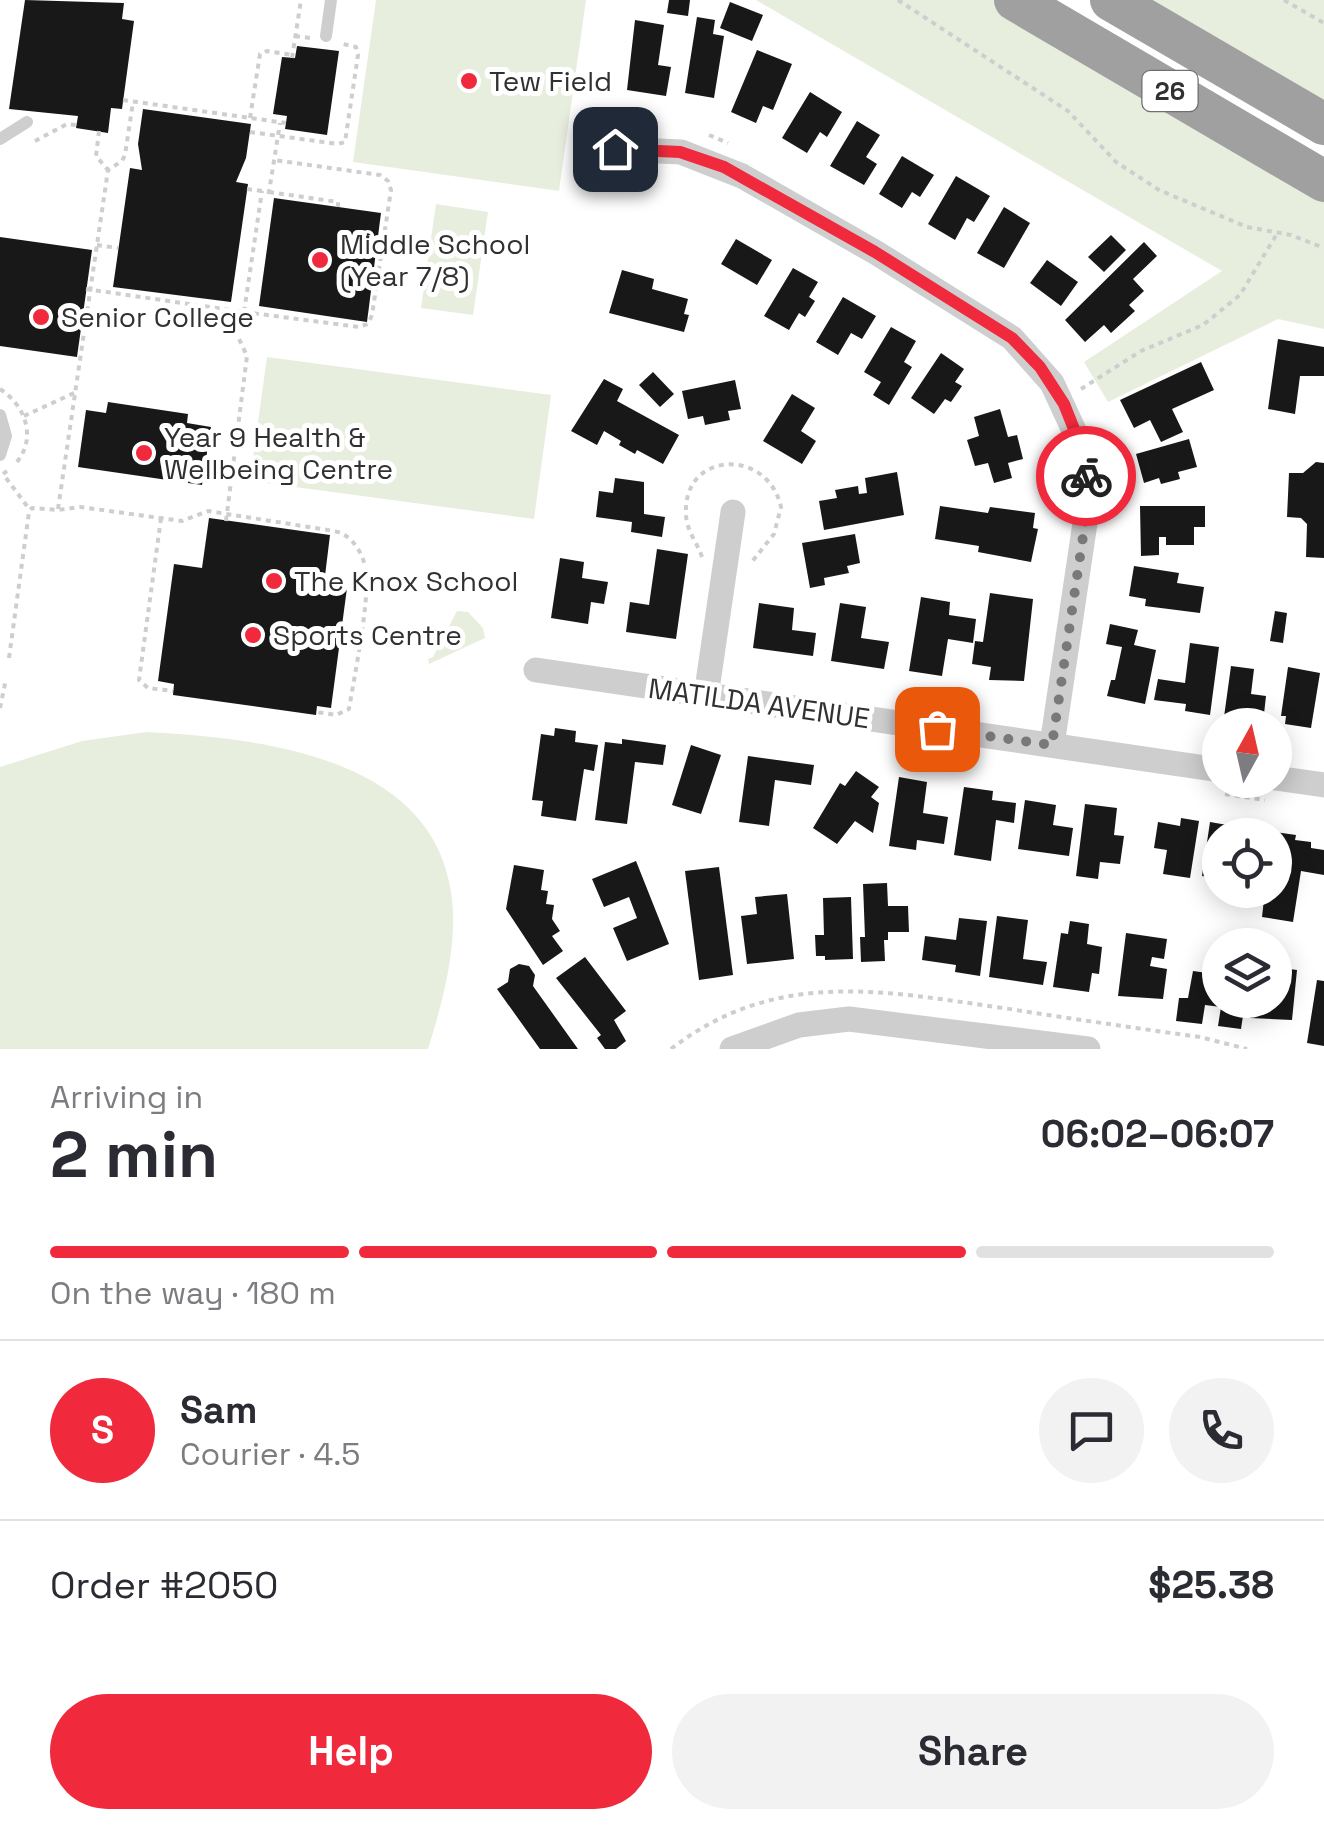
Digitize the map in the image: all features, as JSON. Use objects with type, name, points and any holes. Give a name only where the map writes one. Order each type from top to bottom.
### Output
[{"type":"highway","name":"26","points":[[1015,0],[1324,181]]},
{"type":"highway","name":"26","points":[[1111,0],[1324,124]]},
{"type":"street","points":[[615,149],[680,152],[742,176],[992,325],[1012,338],[1040,367],[1071,422],[1087,482],[1085,523],[1052,745]]},
{"type":"street","points":[[706,696],[733,512]]},
{"type":"street","name":"MATILDA AVENUE","points":[[536,670],[1202,767]]},
{"type":"street","points":[[1292,780],[1324,785]]},
{"type":"street","points":[[732,1049],[799,1024],[849,1019],[1088,1049]]},
{"type":"lane","points":[[328,39],[331,0]]},
{"type":"lane","points":[[0,139],[27,122]]},
{"type":"lane","points":[[0,415],[6,436],[0,454]]},
{"type":"path","points":[[250,118],[260,54],[267,51],[292,56],[301,0]]},
{"type":"path","points":[[898,0],[1068,111],[1102,149],[1159,190],[1247,227],[1278,232],[1324,248]]},
{"type":"path","points":[[1284,0],[1324,23]]},
{"type":"path","points":[[295,36],[311,38]]},
{"type":"path","points":[[250,132],[338,144],[346,140],[358,50],[328,39]]},
{"type":"path","points":[[123,100],[283,123],[269,192]]},
{"type":"path","points":[[58,510],[108,170],[125,155],[134,102]]},
{"type":"path","points":[[34,141],[67,124],[76,125]]},
{"type":"path","points":[[99,131],[96,156],[108,170]]},
{"type":"path","points":[[703,132],[741,150]]},
{"type":"path","points":[[88,289],[359,327],[368,324],[391,190],[388,181],[380,176],[274,160]]},
{"type":"path","points":[[247,189],[338,202],[338,206]]},
{"type":"path","points":[[244,312],[262,191]]},
{"type":"path","points":[[1086,400],[1081,389],[1141,351],[1203,326],[1240,295],[1278,232]]},
{"type":"path","points":[[97,245],[118,248]]},
{"type":"path","points":[[226,520],[247,356],[233,326],[232,310]]},
{"type":"path","points":[[24,416],[75,392]]},
{"type":"path","points":[[9,658],[32,508],[58,510],[80,506],[182,521],[208,512],[227,513],[342,532],[359,551],[367,574],[349,708],[336,715],[316,712]]},
{"type":"path","points":[[161,518],[139,680],[148,688],[173,691]]},
{"type":"path","points":[[0,708],[6,679]]},
{"type":"green space","name":"Tew Field","points":[[376,0],[586,0],[559,191],[353,162]]},
{"type":"green space","points":[[756,0],[1015,0],[1324,181],[1324,329],[1278,319],[1108,402],[1084,362],[1222,271]]},
{"type":"green space","points":[[1111,0],[1324,0],[1324,124]]},
{"type":"green space","points":[[436,204],[488,212],[473,315],[421,308]]},
{"type":"green space","points":[[267,357],[551,395],[534,519],[250,481]]},
{"type":"green space","points":[[457,611],[468,612],[483,628],[485,638],[429,664],[428,659],[433,657]]},
{"type":"green space","points":[[147,732],[238,740],[286,749],[333,763],[375,783],[411,810],[437,846],[453,911],[448,971],[428,1049],[0,1049],[0,767],[82,741]]},
{"type":"building","points":[[25,0],[124,3],[122,19],[134,21],[122,109],[111,108],[108,133],[76,128],[78,116],[9,109]]},
{"type":"building","points":[[669,0],[690,0],[688,16],[667,13]]},
{"type":"building","points":[[730,2],[763,15],[752,41],[720,28]]},
{"type":"building","points":[[697,17],[715,20],[713,34],[724,36],[714,98],[685,93]]},
{"type":"building","points":[[635,20],[664,25],[658,65],[671,67],[666,96],[627,90]]},
{"type":"building","points":[[297,46],[339,51],[327,135],[285,129],[287,116],[273,114],[282,57],[295,58]]},
{"type":"building","points":[[757,50],[792,64],[773,110],[763,106],[756,123],[731,112]]},
{"type":"building","points":[[810,92],[842,112],[827,137],[820,132],[807,153],[782,138]]},
{"type":"building","points":[[143,109],[251,124],[246,158],[236,182],[248,184],[231,302],[113,287],[130,168],[142,170],[138,144]]},
{"type":"building","points":[[857,121],[880,135],[866,157],[877,164],[864,185],[830,166]]},
{"type":"building","points":[[902,156],[934,175],[920,197],[912,192],[902,208],[879,194]]},
{"type":"building","points":[[956,176],[990,196],[974,222],[967,218],[955,240],[928,224]]},
{"type":"building","name":"Middle School (Year 7/8)","points":[[274,198],[381,213],[367,322],[259,306]]},
{"type":"building","points":[[1004,207],[1030,223],[1004,268],[977,253]]},
{"type":"building","points":[[1111,235],[1126,250],[1104,272],[1088,257]]},
{"type":"building","name":"Senior College","points":[[0,237],[92,250],[77,357],[0,346]]},
{"type":"building","points":[[736,239],[772,260],[757,285],[721,264]]},
{"type":"building","points":[[1144,242],[1157,256],[1133,279],[1144,291],[1129,305],[1135,311],[1111,333],[1104,325],[1085,342],[1065,320]]},
{"type":"building","points":[[1047,260],[1078,282],[1061,306],[1030,283]]},
{"type":"building","points":[[793,268],[818,282],[809,297],[815,301],[805,317],[799,313],[789,330],[764,316]]},
{"type":"building","points":[[622,270],[654,279],[652,289],[688,299],[684,332],[609,313]]},
{"type":"building","points":[[843,297],[876,316],[862,339],[851,333],[838,355],[816,342]]},
{"type":"building","points":[[891,327],[916,341],[904,362],[912,367],[889,405],[873,395],[881,382],[864,372]]},
{"type":"building","points":[[1278,339],[1324,347],[1324,376],[1300,376],[1295,414],[1268,409]]},
{"type":"building","points":[[941,353],[964,369],[955,382],[962,386],[951,402],[945,399],[934,414],[911,398]]},
{"type":"building","points":[[1201,362],[1214,390],[1172,409],[1183,432],[1161,442],[1150,420],[1134,428],[1120,400]]},
{"type":"building","points":[[653,372],[674,394],[660,407],[639,385]]},
{"type":"building","points":[[604,379],[623,389],[617,401],[679,435],[663,464],[637,450],[635,454],[604,431],[597,445],[571,431]]},
{"type":"building","points":[[735,380],[741,409],[728,411],[730,420],[705,425],[703,416],[688,419],[682,391]]},
{"type":"building","points":[[792,394],[815,408],[801,431],[816,441],[802,464],[763,441]]},
{"type":"building","name":"Year 9 Health & Wellbeing Centre","points":[[108,402],[188,414],[187,423],[211,427],[202,485],[78,467],[86,410],[106,413]]},
{"type":"building","points":[[1000,409],[1008,437],[1017,435],[1023,459],[1008,463],[1012,478],[994,483],[988,463],[975,466],[967,440],[979,436],[974,417]]},
{"type":"building","points":[[1189,439],[1197,467],[1178,472],[1180,479],[1161,484],[1159,478],[1144,483],[1136,454]]},
{"type":"building","points":[[1316,462],[1324,463],[1324,558],[1306,557],[1307,524],[1301,518],[1287,517],[1289,473],[1303,473]]},
{"type":"building","points":[[897,472],[904,515],[824,530],[819,501],[837,498],[835,490],[858,486],[859,494],[867,493],[865,478]]},
{"type":"building","points":[[615,478],[644,482],[644,514],[665,517],[662,537],[631,532],[632,522],[596,517],[599,491],[613,493]]},
{"type":"building","points":[[940,506],[988,513],[990,507],[1035,513],[1033,528],[1038,529],[1031,562],[978,552],[979,546],[935,539]]},
{"type":"building","points":[[1140,506],[1205,506],[1205,527],[1194,527],[1194,545],[1166,545],[1166,537],[1159,537],[1159,555],[1141,556]]},
{"type":"building","name":"Sports Centre","points":[[209,518],[330,535],[324,584],[347,588],[331,708],[317,706],[316,715],[173,695],[174,684],[158,681],[174,564],[202,568]]},
{"type":"building","points":[[855,534],[860,563],[847,566],[849,573],[824,578],[825,585],[810,588],[802,543]]},
{"type":"building","points":[[657,549],[688,554],[676,639],[626,632],[630,602],[649,605]]},
{"type":"building","points":[[560,558],[584,562],[582,578],[608,582],[604,604],[591,602],[588,624],[551,618]]},
{"type":"building","points":[[1134,566],[1179,573],[1177,583],[1204,587],[1200,613],[1145,606],[1146,599],[1129,596]]},
{"type":"building","points":[[990,593],[1033,599],[1024,681],[989,680],[991,667],[972,664],[975,641],[983,642]]},
{"type":"building","points":[[921,597],[950,602],[949,615],[976,619],[973,643],[948,639],[942,676],[909,671]]},
{"type":"building","points":[[759,603],[794,608],[792,630],[816,633],[813,656],[753,648]]},
{"type":"building","points":[[840,603],[866,607],[861,638],[889,642],[884,669],[831,661]]},
{"type":"building","points":[[1275,611],[1287,613],[1283,643],[1270,641]]},
{"type":"building","points":[[1110,624],[1138,630],[1134,645],[1156,650],[1145,704],[1107,696],[1122,647],[1106,644]]},
{"type":"building","points":[[1190,643],[1219,647],[1211,708],[1202,708],[1202,714],[1185,711],[1186,704],[1154,700],[1158,679],[1185,683]]},
{"type":"building","points":[[1231,666],[1254,669],[1251,694],[1266,696],[1265,708],[1225,708]]},
{"type":"building","points":[[1288,667],[1320,673],[1311,728],[1292,725],[1292,708],[1282,708]]},
{"type":"building","points":[[555,728],[576,731],[575,742],[598,745],[594,771],[584,769],[576,821],[541,816],[543,801],[532,800],[541,734],[554,736]]},
{"type":"building","points":[[622,739],[666,745],[663,765],[635,762],[627,824],[595,820],[605,742],[622,744]]},
{"type":"building","points":[[691,745],[721,755],[701,814],[672,805]]},
{"type":"building","points":[[748,756],[814,765],[811,785],[775,780],[769,826],[739,822]]},
{"type":"building","points":[[856,771],[879,787],[871,797],[879,803],[873,833],[855,821],[837,844],[813,828],[840,783],[845,786]]},
{"type":"building","points":[[899,777],[927,782],[923,813],[948,817],[944,844],[917,840],[916,850],[889,846]]},
{"type":"building","points":[[964,787],[993,791],[992,800],[1016,803],[1014,823],[996,820],[991,861],[954,855]]},
{"type":"building","points":[[1025,800],[1056,805],[1053,825],[1073,828],[1069,856],[1018,849]]},
{"type":"building","points":[[1085,804],[1117,808],[1114,835],[1124,836],[1120,864],[1100,862],[1098,879],[1076,876]]},
{"type":"building","points":[[1181,818],[1199,821],[1190,878],[1163,874],[1167,850],[1154,848],[1158,822],[1180,826]]},
{"type":"building","points":[[1292,834],[1296,835],[1295,840],[1311,842],[1311,848],[1324,850],[1324,875],[1301,871],[1293,922],[1262,917],[1263,908],[1292,908]]},
{"type":"building","points":[[636,861],[669,944],[627,961],[613,928],[637,918],[629,897],[604,907],[592,879]]},
{"type":"building","points":[[514,865],[544,870],[541,890],[548,891],[546,904],[554,905],[552,919],[560,931],[552,936],[563,951],[543,965],[506,909]]},
{"type":"building","points":[[719,867],[733,975],[699,980],[685,871]]},
{"type":"building","points":[[887,883],[888,906],[908,906],[909,932],[888,932],[888,940],[884,940],[885,961],[861,962],[860,937],[865,937],[863,884]]},
{"type":"building","points":[[787,894],[794,959],[747,964],[741,916],[757,914],[755,897]]},
{"type":"building","points":[[851,897],[853,959],[825,960],[825,956],[816,956],[815,935],[824,935],[823,898]]},
{"type":"building","points":[[997,916],[1028,920],[1023,959],[1047,962],[1043,985],[989,977]]},
{"type":"building","points":[[959,918],[987,921],[980,976],[955,972],[956,965],[922,960],[925,936],[956,940]]},
{"type":"building","points":[[1070,921],[1089,924],[1087,944],[1102,947],[1099,974],[1092,973],[1089,992],[1053,987],[1061,933],[1068,934]]},
{"type":"building","points":[[1126,933],[1167,939],[1164,959],[1152,957],[1150,966],[1167,969],[1163,999],[1118,996]]},
{"type":"building","points":[[585,957],[626,1011],[614,1020],[626,1041],[616,1049],[605,1049],[597,1038],[601,1035],[556,978]]},
{"type":"building","points":[[519,964],[529,966],[535,975],[533,986],[578,1049],[540,1049],[497,989],[508,982],[510,969]]},
{"type":"building","points":[[1292,969],[1297,970],[1292,1020],[1250,1018],[1292,1018]]},
{"type":"building","points":[[1193,971],[1202,972],[1202,1024],[1176,1021],[1179,998],[1188,998]]},
{"type":"building","points":[[1317,980],[1324,981],[1324,1046],[1307,1043]]},
{"type":"building","points":[[1219,1018],[1243,1018],[1241,1029],[1218,1026]]},
{"type":"way so far","points":[[937,729],[1052,745],[1085,523],[1086,476]]},
{"type":"place","name":"Tew Field","points":[[469,81]]},
{"type":"place","name":"Middle School (Year 7/8)","points":[[320,260]]},
{"type":"place","name":"Senior College","points":[[41,317]]},
{"type":"place","name":"Year 9 Health & Wellbeing Centre","points":[[144,453]]},
{"type":"place","name":"The Knox School","points":[[274,581]]},
{"type":"place","name":"Sports Centre","points":[[253,635]]},
{"type":"route","points":[[615,149],[680,152],[724,167],[875,252],[1012,338],[1040,367],[1064,404],[1078,439],[1086,476]]}]
